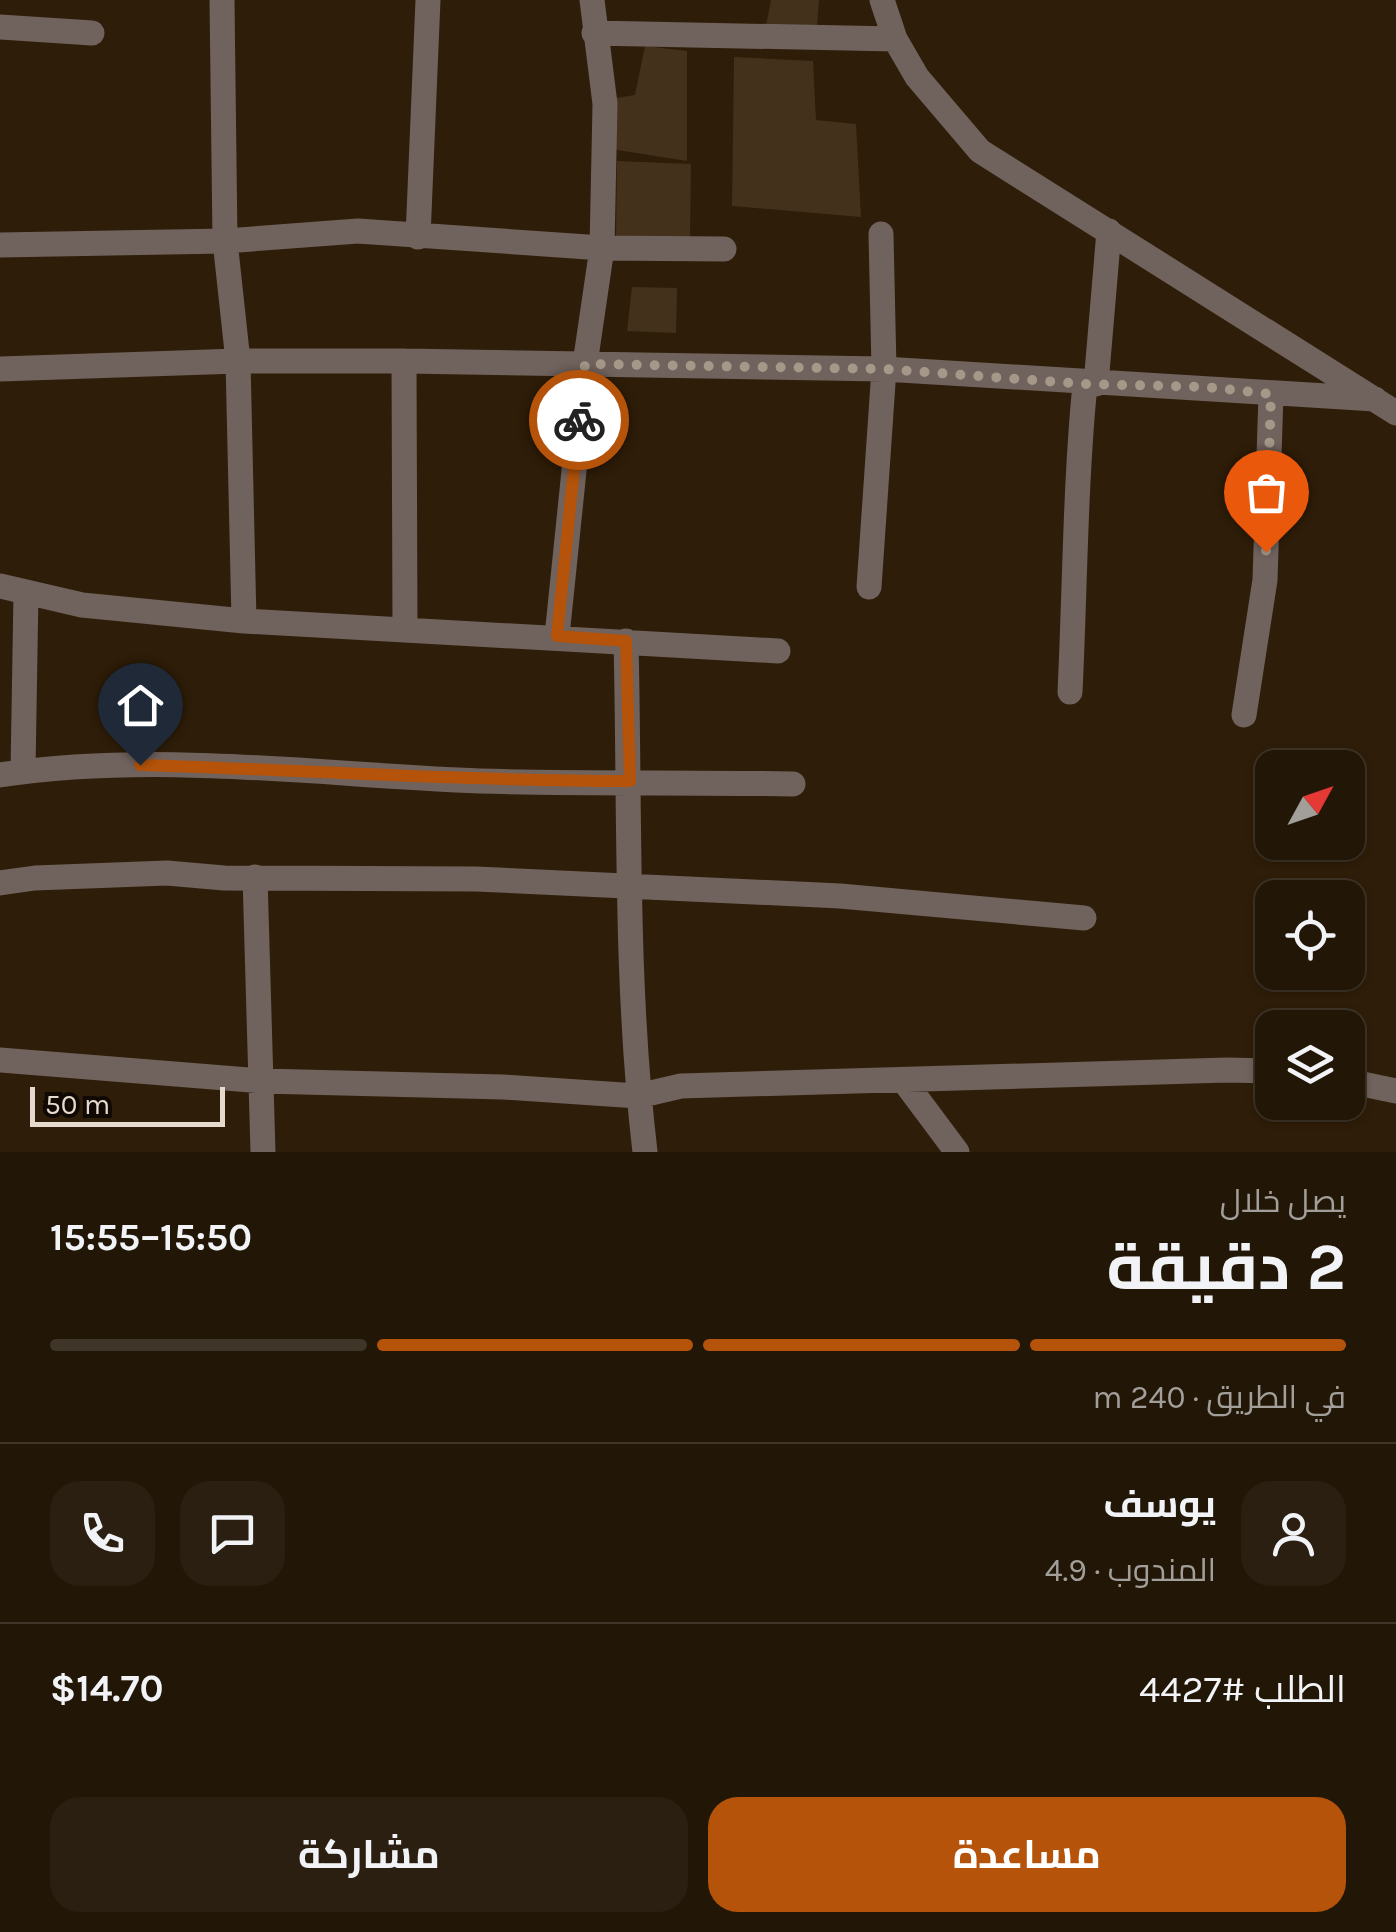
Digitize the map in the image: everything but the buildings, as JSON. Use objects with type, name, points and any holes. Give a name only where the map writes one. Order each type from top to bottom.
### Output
[{"type":"street","points":[[222,0],[226,241],[238,361],[244,620]]},
{"type":"street","points":[[418,236],[428,0]]},
{"type":"street","points":[[557,636],[585,364],[602,248],[605,104],[592,0]]},
{"type":"street","points":[[882,0],[895,40],[916,77],[980,152],[1385,406]]},
{"type":"street","points":[[0,27],[92,32]]},
{"type":"street","points":[[594,32],[895,40]]},
{"type":"street","points":[[0,245],[226,241],[358,231],[602,248],[724,249]]},
{"type":"street","points":[[1070,692],[1076,568],[1075,482],[1108,231]]},
{"type":"street","points":[[869,587],[884,369],[881,234]]},
{"type":"street","points":[[0,369],[238,361],[404,361],[884,369],[1090,384],[1206,387],[1385,406]]},
{"type":"street","points":[[404,361],[405,628]]},
{"type":"street","points":[[1244,715],[1265,580],[1271,394]]},
{"type":"street","points":[[0,586],[82,605],[244,620],[778,650]]},
{"type":"street","points":[[26,592],[11,773],[140,765],[480,781],[793,784]]},
{"type":"street","points":[[626,641],[630,886],[638,1096],[644,1152]]},
{"type":"street","points":[[0,884],[35,878],[167,874],[476,879],[840,896],[1084,918]]},
{"type":"street","points":[[255,877],[263,1152]]},
{"type":"street","points":[[0,1060],[262,1081],[503,1086],[638,1096],[680,1086],[1255,1071]]},
{"type":"street","points":[[904,1081],[957,1152]]},
{"type":"street","points":[[1365,1085],[1396,1091]]},
{"type":"way so far","points":[[579,420],[585,364],[884,369],[1271,394],[1266,552]]},
{"type":"route","points":[[140,765],[480,781],[630,781],[626,641],[557,636],[579,420]]}]
